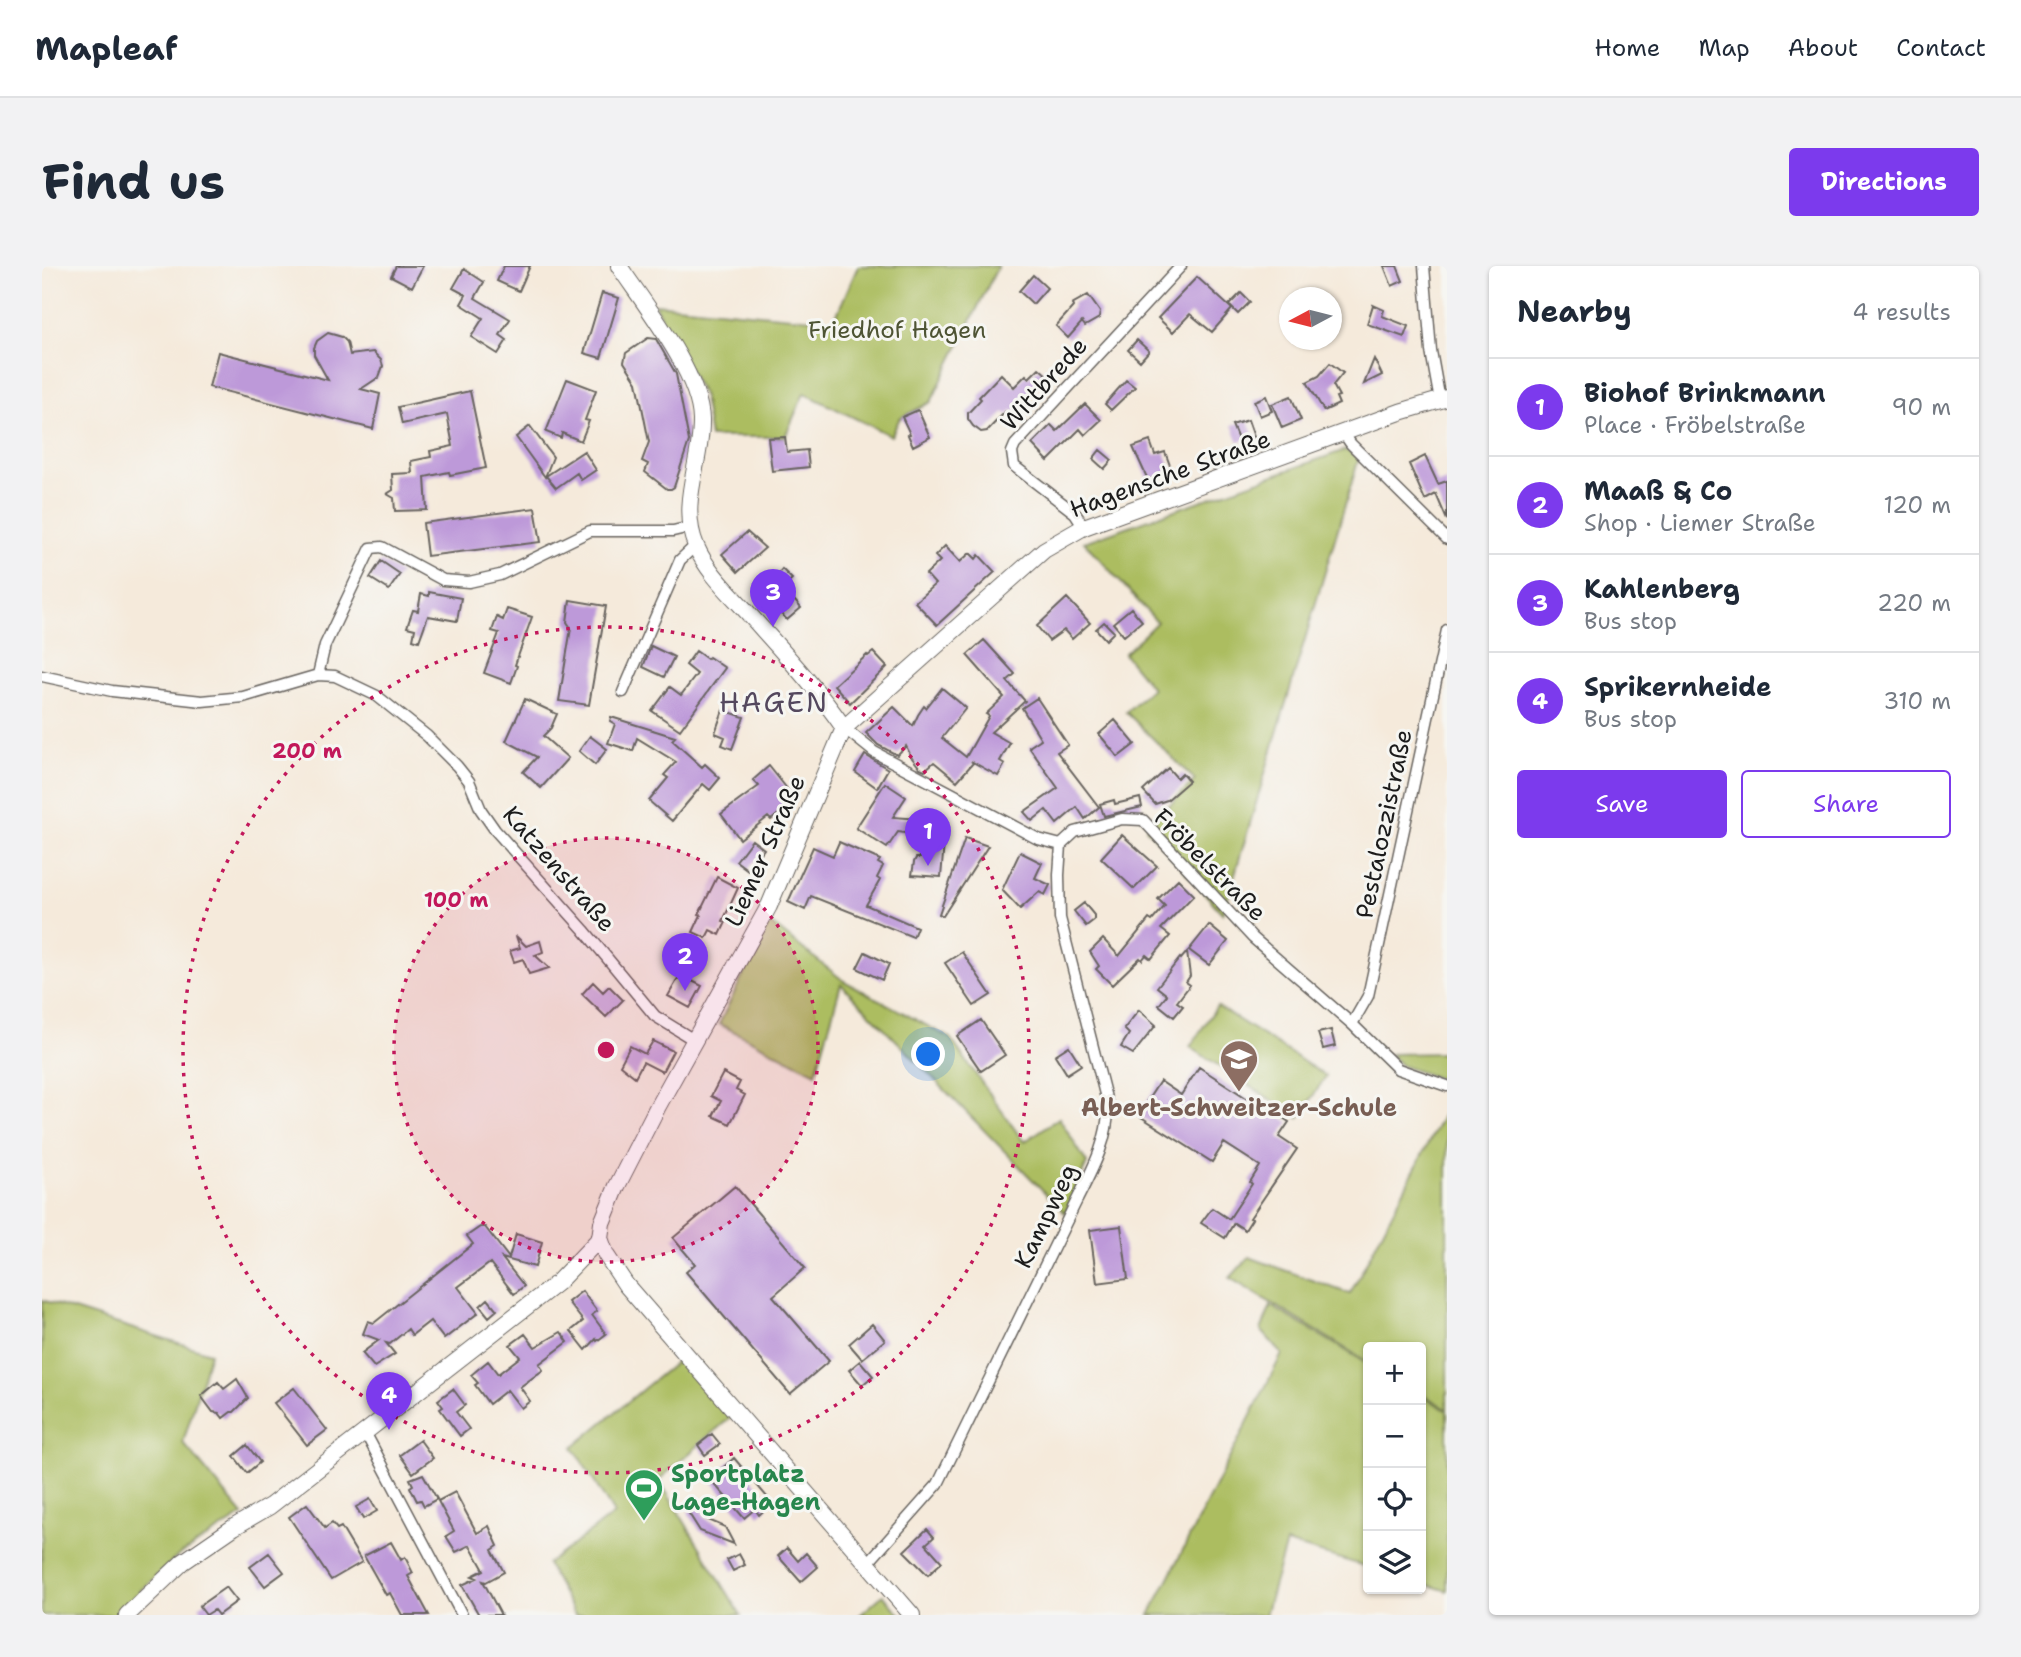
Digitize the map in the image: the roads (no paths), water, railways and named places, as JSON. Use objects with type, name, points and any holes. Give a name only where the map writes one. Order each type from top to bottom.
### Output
[{"type":"main road","points":[[619,266],[683,363],[699,399],[700,439],[689,494],[690,527],[696,545],[713,574],[780,649],[844,728]]},
{"type":"main road","name":"Hagensche Straße","points":[[844,728],[1044,550],[1084,527],[1400,412],[1444,399]]},
{"type":"main road","name":"Liemer Straße","points":[[600,1238],[602,1223],[617,1186],[769,906],[844,728]]},
{"type":"main road","points":[[127,1615],[183,1562],[270,1506],[557,1283],[600,1238],[606,1255],[626,1285],[912,1615]]},
{"type":"street","name":"Wittbrede","points":[[1084,527],[1075,513],[1014,466],[1012,452],[1015,445],[1181,266]]},
{"type":"street","points":[[1424,266],[1431,351],[1444,399]]},
{"type":"street","points":[[1344,434],[1447,539]]},
{"type":"street","points":[[42,676],[112,691],[202,701],[243,696],[318,675],[325,645],[371,548],[382,547],[443,580],[470,582],[500,575],[590,531],[673,530],[690,527]]},
{"type":"street","points":[[623,692],[680,560],[696,545]]},
{"type":"street","name":"Pestalozzistraße","points":[[1352,1024],[1368,996],[1447,630]]},
{"type":"street","name":"Katzenstraße","points":[[318,675],[335,676],[377,696],[426,736],[469,781],[481,810],[495,830],[584,930],[655,1016],[694,1041]]},
{"type":"street","points":[[844,728],[886,759],[1038,839],[1061,845]]},
{"type":"street","name":"Fröbelstraße","points":[[1061,845],[1075,832],[1122,819],[1143,820],[1253,937],[1352,1024],[1398,1069],[1447,1086]]},
{"type":"street","name":"Kampweg","points":[[867,1564],[938,1484],[1081,1192],[1109,1125],[1108,1106],[1060,918],[1061,845]]},
{"type":"street","points":[[366,1434],[462,1615]]},
{"type":"place","name":"Kahlenberg","points":[[773,627]]},
{"type":"place","name":"Biohof Brinkmann","points":[[928,866]]},
{"type":"place","name":"Maaß & Co","points":[[685,991]]},
{"type":"place","name":"Albert-Schweitzer-Schule","points":[[1239,1093]]},
{"type":"place","name":"Sprikernheide","points":[[389,1430]]},
{"type":"place","name":"Sportplatz Lage-Hagen","points":[[644,1522]]},
{"type":"district","name":"HAGEN","points":[[774,702]]},
{"type":"park label","name":"Friedhof Hagen","points":[[897,330]]}]
